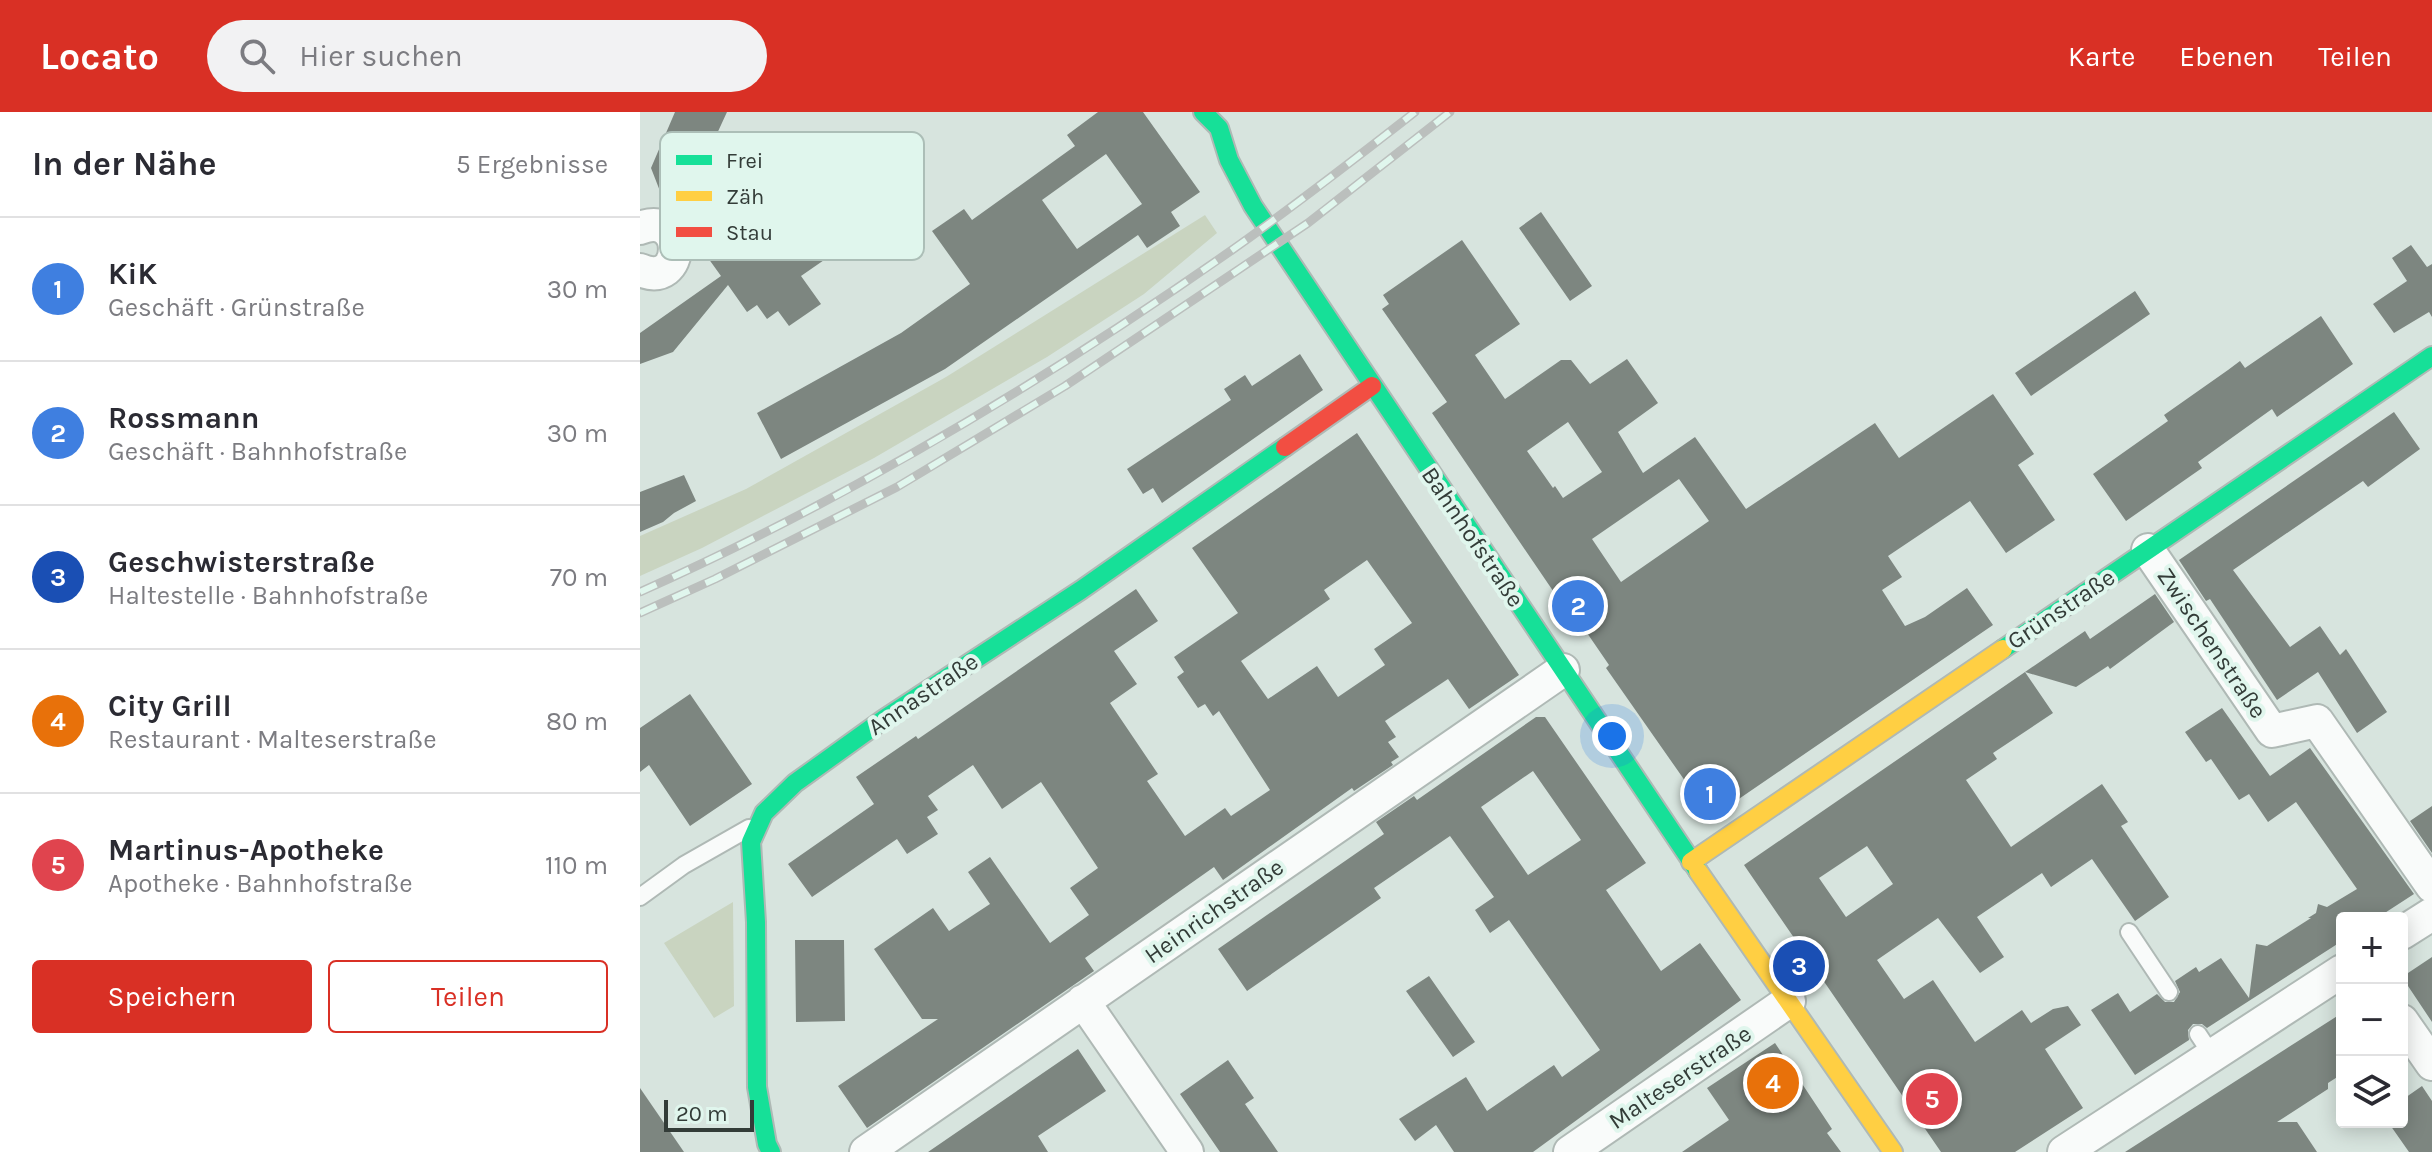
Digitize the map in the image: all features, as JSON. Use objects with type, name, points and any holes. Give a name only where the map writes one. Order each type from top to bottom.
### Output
[{"type":"street","name":"Bahnhofstraße","points":[[1219,117],[1229,160],[1253,206],[1691,862],[1893,1152]]},
{"type":"street","points":[[640,270],[646,273],[663,271],[672,260]]},
{"type":"street","name":"Grünstraße","points":[[1691,862],[2432,356]]},
{"type":"street","name":"Annastraße","points":[[757,824],[773,803],[795,783],[884,719],[1081,590],[1372,386]]},
{"type":"street","name":"Zwischenstraße","points":[[2148,550],[2272,731],[2317,721],[2432,886]]},
{"type":"street","name":"Heinrichstraße","points":[[866,1152],[1563,670]]},
{"type":"street","points":[[757,824],[751,842],[756,922],[757,1087],[762,1123],[771,1152]]},
{"type":"street","points":[[2408,929],[2432,914]]},
{"type":"street","points":[[2064,1152],[2205,1044],[2336,974]]},
{"type":"street","points":[[1083,1001],[1187,1152]]},
{"type":"street","name":"Malteserstraße","points":[[1570,1152],[1789,1001]]},
{"type":"street","points":[[2408,1030],[2432,1064]]},
{"type":"lane","points":[[640,897],[684,865],[757,824]]},
{"type":"lane","points":[[2129,932],[2169,992]]},
{"type":"green space","points":[[1205,215],[1217,233],[1144,294],[1047,357],[874,458],[702,548],[640,576],[640,536],[746,489],[946,377]]},
{"type":"green space","points":[[733,902],[734,1006],[714,1018],[664,943]]},
{"type":"building","points":[[675,112],[727,112],[718,132],[666,132]]},
{"type":"building","points":[[1098,112],[1143,112],[1200,192],[1171,212],[1180,226],[1147,248],[1138,235],[945,369],[781,459],[757,413],[901,333],[970,284],[932,231],[964,209],[972,220],[1075,146],[1067,135]],"holes":[[[1106,154],[1142,204],[1077,249],[1042,200]]]},
{"type":"building","points":[[660,147],[660,191],[651,168]]},
{"type":"building","points":[[1541,212],[1592,286],[1570,301],[1519,228]]},
{"type":"building","points":[[1462,240],[1520,324],[1475,355],[1505,399],[1561,360],[1571,360],[1590,384],[1627,359],[1658,403],[1618,432],[1643,473],[1695,437],[1746,509],[1875,423],[1899,458],[1993,394],[2034,454],[2018,465],[2055,520],[2006,553],[1970,501],[1888,556],[1902,577],[1882,590],[1905,626],[1925,617],[1967,588],[1993,625],[1711,818],[1606,668],[1609,665],[1585,630],[1581,632],[1432,413],[1447,402],[1382,309],[1389,304],[1383,295]],"holes":[[[1568,422],[1602,472],[1563,498],[1527,451]],[[1679,479],[1709,521],[1621,582],[1592,539]]]},
{"type":"building","points":[[2411,245],[2427,267],[2432,264],[2432,317],[2429,312],[2394,333],[2373,304],[2407,281],[2392,258]]},
{"type":"building","points":[[709,260],[824,260],[801,276],[821,304],[789,326],[778,311],[767,319],[757,305],[747,312],[728,285],[673,352],[640,364],[640,333],[721,276]]},
{"type":"building","points":[[2135,291],[2150,314],[2031,396],[2015,373]]},
{"type":"building","points":[[2321,316],[2353,364],[2277,417],[2272,409],[2198,462],[2202,468],[2126,521],[2093,474],[2168,421],[2164,415],[2240,361],[2245,368]]},
{"type":"building","points":[[1300,354],[1323,390],[1162,503],[1153,488],[1143,494],[1127,469],[1231,400],[1224,389],[1245,375],[1252,386]]},
{"type":"building","points":[[2394,412],[2420,449],[2368,487],[2363,481],[2233,570],[2290,647],[2320,626],[2340,655],[2346,649],[2387,712],[2357,733],[2318,672],[2277,700],[2210,599],[2206,601],[2179,560]]},
{"type":"building","points":[[1357,433],[1519,675],[1469,709],[1448,679],[1385,721],[1396,737],[1388,742],[1399,757],[1391,762],[1393,765],[1354,791],[1352,788],[1223,880],[1214,867],[1085,958],[1094,971],[867,1128],[838,1086],[938,1019],[922,1019],[874,949],[933,908],[949,931],[990,904],[968,872],[990,857],[1050,943],[1089,915],[1070,888],[1098,868],[1041,782],[1002,809],[973,765],[928,796],[938,810],[927,817],[938,834],[907,854],[897,839],[812,897],[788,864],[874,804],[856,777],[916,736],[918,739],[1136,589],[1158,621],[1114,651],[1137,684],[1110,703],[1158,774],[1147,781],[1185,836],[1225,808],[1231,816],[1270,790],[1219,711],[1213,716],[1205,704],[1198,708],[1177,677],[1184,672],[1174,657],[1238,613],[1192,548]],"holes":[[[1367,560],[1412,623],[1374,649],[1385,665],[1338,697],[1317,666],[1268,699],[1241,661],[1330,599],[1324,590]]]},
{"type":"building","points":[[684,475],[696,501],[640,532],[640,492]]},
{"type":"building","points":[[2155,594],[2174,622],[2110,669],[2108,666],[2076,687],[2025,672],[2085,631],[2090,639]]},
{"type":"building","points":[[2025,672],[2053,713],[1993,753],[1997,759],[1966,780],[2011,847],[2102,784],[2128,822],[2121,826],[2169,897],[2135,921],[2092,859],[2051,887],[2042,873],[1977,917],[2004,957],[1980,973],[1938,918],[1877,960],[1904,999],[1933,980],[1975,1042],[2022,1010],[2031,1023],[2053,1009],[2068,1006],[2081,1025],[2045,1049],[2083,1108],[2015,1152],[1941,1152],[1744,865]],"holes":[[[1867,846],[1893,884],[1846,917],[1819,878]]]},
{"type":"building","points":[[690,694],[752,784],[690,826],[649,765],[640,772],[640,728]]},
{"type":"building","points":[[2222,708],[2270,776],[2310,748],[2414,894],[2386,912],[2336,912],[2336,945],[2207,1028],[2202,1024],[2193,1024],[2188,1030],[2189,1040],[2135,1075],[2091,1010],[2118,993],[2130,1012],[2157,994],[2165,1002],[2174,1002],[2180,992],[2175,981],[2196,967],[2199,972],[2221,958],[2249,998],[2256,944],[2267,946],[2311,918],[2308,918],[2316,913],[2318,904],[2327,907],[2357,889],[2296,802],[2268,822],[2249,794],[2239,800],[2211,759],[2206,762],[2185,732]]},
{"type":"building","points":[[1536,717],[1545,717],[1646,863],[1606,890],[1661,971],[1700,943],[1741,1000],[1533,1152],[1454,1152],[1436,1125],[1415,1141],[1399,1119],[1466,1077],[1487,1111],[1554,1065],[1562,1077],[1600,1050],[1509,920],[1490,933],[1475,910],[1494,897],[1450,836],[1374,888],[1381,898],[1247,991],[1218,949],[1384,834],[1376,822],[1414,796],[1417,800]],"holes":[[[1533,771],[1581,840],[1528,875],[1481,807]]]},
{"type":"building","points":[[2432,806],[2432,853],[2410,821]]},
{"type":"building","points":[[795,940],[844,940],[845,1021],[796,1022]]},
{"type":"building","points":[[2432,957],[2432,1022],[2408,986],[2408,973]]},
{"type":"building","points":[[1429,976],[1475,1042],[1453,1057],[1406,991]]},
{"type":"building","points":[[2336,1017],[2336,1078],[2328,1083],[2328,1089],[2277,1122],[2297,1122],[2317,1152],[2125,1152]]},
{"type":"building","points":[[1775,1043],[1832,1129],[1827,1133],[1841,1152],[1682,1152],[1729,1120],[1707,1088]]},
{"type":"building","points":[[1078,1049],[1106,1091],[1038,1136],[1048,1152],[928,1152]]},
{"type":"building","points":[[1228,1060],[1254,1098],[1245,1104],[1278,1152],[1220,1152],[1180,1094]]},
{"type":"building","points":[[2422,1086],[2432,1101],[2432,1152],[2409,1152],[2392,1128],[2408,1128],[2408,1096]]},
{"type":"building","points":[[640,1088],[684,1152],[640,1152]]},
{"type":"railway","points":[[640,592],[794,518],[944,435],[1090,346],[1232,250],[1415,112]]},
{"type":"railway","points":[[640,613],[715,579],[897,487],[1065,386],[1308,223],[1450,112]]},
{"type":"traffic: fast","points":[[1203,112],[1219,128],[1229,160],[1253,206],[1698,871]]},
{"type":"traffic: fast","points":[[2003,649],[2432,356]]},
{"type":"traffic: fast","points":[[771,1152],[757,1087],[756,922],[751,842],[764,813],[795,783],[884,719],[1081,590],[1285,447]]},
{"type":"traffic: slow","points":[[1691,862],[2003,649]]},
{"type":"traffic: slow","points":[[1698,871],[1893,1152]]},
{"type":"traffic: jam","points":[[1285,447],[1372,386]]},
{"type":"place","name":"Rossmann","points":[[1578,606]]},
{"type":"place","name":"KiK","points":[[1710,794]]},
{"type":"place","name":"Geschwisterstraße","points":[[1799,966]]},
{"type":"place","name":"City Grill","points":[[1773,1083]]},
{"type":"place","name":"Martinus-Apotheke","points":[[1932,1099]]}]
